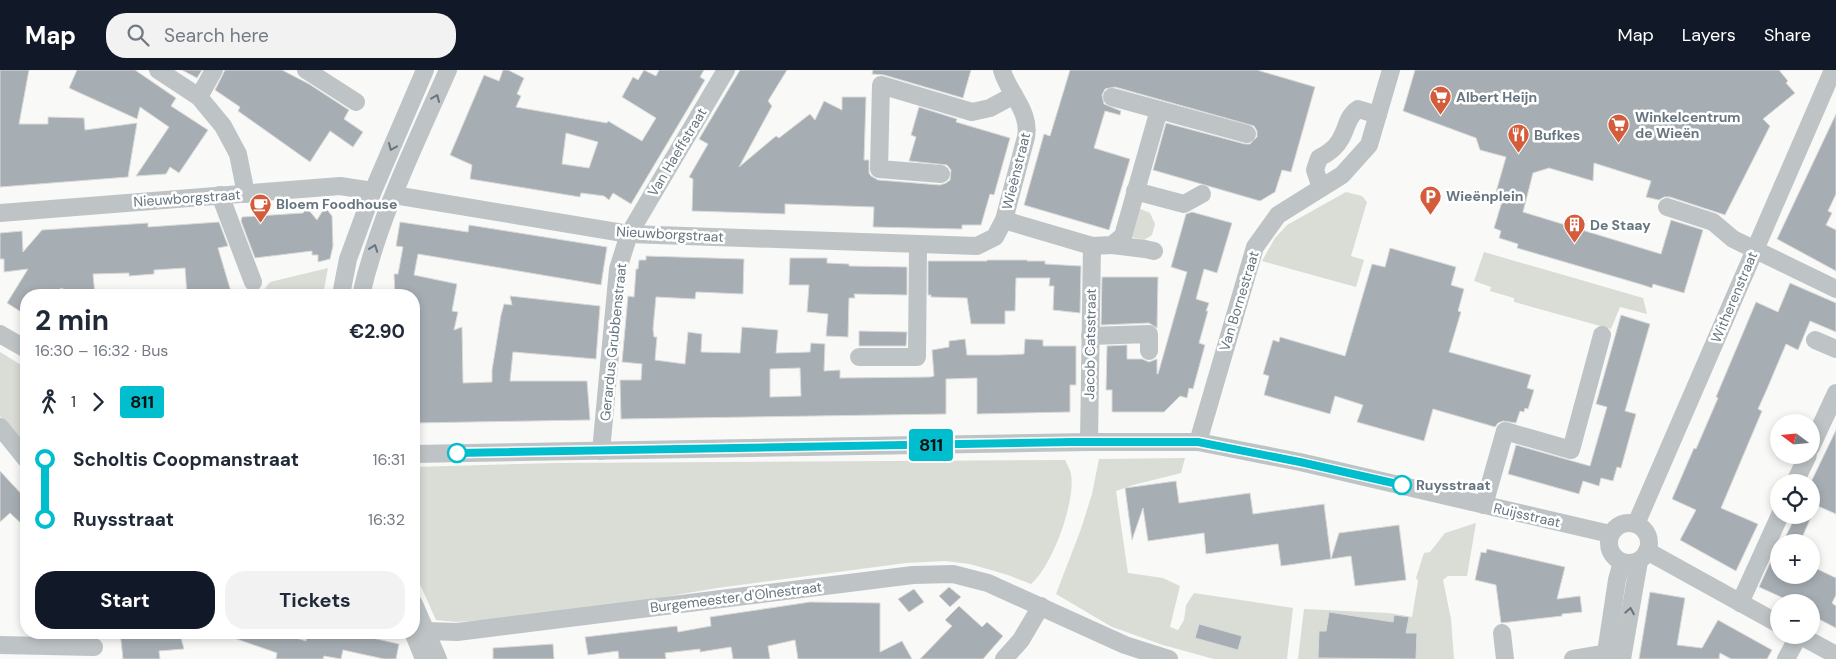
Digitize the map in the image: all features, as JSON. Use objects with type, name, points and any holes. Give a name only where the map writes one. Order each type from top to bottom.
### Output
[{"type":"street","points":[[158,70],[199,97],[223,126],[238,154],[246,194]]},
{"type":"street","points":[[199,97],[214,70]]},
{"type":"street","points":[[306,70],[356,102]]},
{"type":"street","points":[[342,289],[348,259],[373,191],[425,70]]},
{"type":"street","points":[[362,289],[368,265],[394,195],[448,70]]},
{"type":"street","name":"Wieënstraat","points":[[1002,70],[1006,83],[1025,118],[1027,132],[1004,220]]},
{"type":"street","name":"Van Bornestraat","points":[[1198,442],[1255,247],[1278,215],[1342,176],[1369,145],[1390,70]]},
{"type":"street","name":"Witherenstraat","points":[[1636,524],[1833,70]]},
{"type":"street","name":"Van Haeffstraat","points":[[629,234],[723,71]]},
{"type":"street","points":[[941,174],[879,169],[881,85],[972,112],[985,110],[1014,95]]},
{"type":"street","points":[[1112,97],[1247,134]]},
{"type":"street","points":[[1321,188],[1315,170],[1319,158],[1340,142],[1351,113],[1358,109],[1378,115]]},
{"type":"street","points":[[1112,245],[1123,236],[1159,110]]},
{"type":"street","name":"Nieuwborgstraat","points":[[0,213],[340,186],[373,191]]},
{"type":"street","points":[[1135,190],[1184,204],[1202,194]]},
{"type":"street","points":[[220,195],[253,282]]},
{"type":"street","name":"Nieuwborgstraat","points":[[394,195],[629,234],[977,246],[995,237],[1004,220]]},
{"type":"street","points":[[1667,207],[1713,222],[1733,239],[1836,289]]},
{"type":"street","points":[[1004,220],[1092,246],[1112,245],[1154,251]]},
{"type":"street","name":"Gerardus Grubbenstraat","points":[[601,450],[618,269],[629,234]]},
{"type":"street","points":[[859,357],[917,357],[918,244]]},
{"type":"street","name":"Jacob Catsstraat","points":[[1089,442],[1092,246]]},
{"type":"street","points":[[0,334],[20,346]]},
{"type":"street","points":[[1090,336],[1149,334],[1148,351]]},
{"type":"street","points":[[1484,505],[1505,431],[1571,450],[1602,335]]},
{"type":"street","points":[[1815,340],[1836,348]]},
{"type":"street","points":[[1820,428],[1836,393]]},
{"type":"street","points":[[0,427],[20,452]]},
{"type":"street","name":"Ruijsstraat","points":[[420,454],[1089,442],[1198,442],[1309,464],[1610,534]]},
{"type":"street","points":[[1605,656],[1636,558],[1649,546],[1648,536],[1645,531],[1636,524],[1623,524],[1610,534],[1608,544],[1612,555],[1636,558],[1740,603],[1770,619]]},
{"type":"street","points":[[1740,603],[1776,524]]},
{"type":"street","points":[[1573,659],[1622,655],[1636,558]]},
{"type":"street","name":"Burgemeester d'Olnestraat","points":[[420,631],[457,632],[913,575],[953,574],[988,583],[1125,645],[1169,659]]},
{"type":"street","points":[[1004,659],[1021,640],[1041,606]]},
{"type":"street","points":[[1502,633],[1505,659]]},
{"type":"street","points":[[420,635],[438,659]]},
{"type":"street","points":[[419,639],[424,659]]},
{"type":"street","points":[[1786,659],[1794,644]]},
{"type":"street","points":[[1816,644],[1836,655]]},
{"type":"street","points":[[0,645],[95,646]]},
{"type":"shaded area","points":[[1346,192],[1362,196],[1367,202],[1351,256],[1364,260],[1356,287],[1262,261],[1275,238],[1287,225]]},
{"type":"shaded area","points":[[1138,208],[1150,213],[1155,224],[1152,235],[1144,240],[1131,237]]},
{"type":"shaded area","points":[[1484,252],[1643,298],[1647,314],[1620,307],[1611,329],[1514,302],[1514,298],[1490,291],[1491,287],[1474,281]]},
{"type":"shaded area","points":[[328,268],[324,289],[264,289],[270,282]]},
{"type":"shaded area","points":[[0,352],[20,364],[20,442],[0,416]]},
{"type":"shaded area","points":[[1185,458],[1181,473],[1116,491],[1128,573],[1163,578],[1180,586],[1170,627],[1178,630],[1184,620],[1186,605],[1194,593],[1293,608],[1287,659],[1214,659],[1163,645],[1112,627],[1056,594],[1081,529],[1092,494],[1099,459]]},
{"type":"shaded area","points":[[1065,460],[1071,472],[1072,486],[1061,533],[1047,563],[1039,576],[1031,584],[970,564],[945,561],[906,563],[717,588],[536,616],[456,622],[436,620],[420,584],[420,467],[556,463]]},
{"type":"shaded area","points":[[1476,523],[1467,576],[1448,576],[1443,580],[1451,619],[1454,659],[1298,659],[1304,609],[1389,613],[1412,617],[1418,581],[1416,578],[1424,553],[1430,552],[1445,533]]},
{"type":"building","points":[[0,70],[29,70],[19,124],[48,124],[48,117],[84,118],[85,130],[137,123],[128,177],[0,187]]},
{"type":"building","points":[[77,70],[135,70],[176,98],[171,106],[208,130],[179,173],[170,167],[166,174],[136,176],[169,127],[140,107],[137,119],[69,88]]},
{"type":"building","points":[[182,70],[202,70],[197,78]]},
{"type":"building","points":[[225,70],[282,70],[309,84],[349,110],[344,119],[363,132],[353,147],[330,131],[310,162],[238,111],[240,107],[215,90]]},
{"type":"building","points":[[503,70],[508,70],[524,78],[517,94],[521,96],[516,107],[607,123],[608,121],[642,141],[656,118],[622,97],[633,77],[638,80],[644,70],[656,76],[659,70],[704,70],[700,77],[705,80],[631,204],[613,193],[609,200],[604,196],[581,193],[580,197],[470,179],[472,165],[450,155],[484,75],[499,81]],"holes":[[[566,133],[598,142],[589,168],[562,164]]]},
{"type":"building","points":[[740,70],[787,70],[768,101],[772,106],[739,167],[776,136],[779,138],[810,114],[815,120],[824,101],[842,110],[842,97],[866,97],[864,160],[869,160],[869,173],[878,180],[940,185],[950,180],[951,170],[947,165],[909,161],[916,137],[911,135],[919,107],[957,119],[956,122],[1010,138],[994,195],[990,194],[981,225],[962,225],[962,229],[873,227],[874,207],[785,204],[785,214],[692,211],[693,179],[689,177],[708,144],[699,139]]},
{"type":"building","points":[[873,70],[971,70],[963,98],[884,75],[872,74]]},
{"type":"building","points":[[1070,70],[1257,70],[1315,87],[1291,172],[1282,170],[1275,192],[1260,201],[1153,170],[1166,123],[1245,144],[1250,144],[1257,137],[1257,131],[1254,126],[1115,87],[1105,89],[1102,95],[1104,104],[1121,111],[1120,115],[1105,111],[1094,148],[1130,159],[1109,230],[1024,205],[1044,134],[1050,136]]},
{"type":"building","name":"Winkelcentrum de Wieën","points":[[1415,70],[1779,70],[1788,81],[1786,83],[1795,93],[1763,119],[1770,126],[1725,215],[1670,197],[1664,197],[1659,200],[1646,197],[1651,181],[1594,163],[1593,181],[1549,168],[1533,173],[1523,212],[1661,254],[1671,220],[1703,230],[1684,293],[1653,284],[1652,288],[1517,248],[1518,244],[1499,238],[1501,231],[1494,228],[1504,195],[1496,192],[1506,157],[1480,150],[1476,138],[1403,111]]},
{"type":"building","points":[[1836,114],[1836,194],[1828,211],[1832,213],[1826,225],[1836,230],[1836,271],[1777,239]]},
{"type":"building","points":[[325,207],[332,216],[333,246],[330,259],[318,262],[318,255],[312,255],[312,251],[255,258],[241,221],[242,217],[303,213],[307,208],[317,220]]},
{"type":"building","points":[[1192,212],[1232,223],[1217,273],[1204,269],[1196,299],[1209,303],[1199,343],[1205,345],[1193,389],[1189,388],[1187,398],[1180,396],[1164,412],[1112,412],[1112,390],[1106,390],[1107,346],[1127,345],[1127,359],[1142,359],[1149,362],[1157,359],[1158,374],[1187,272],[1171,267],[1186,214]]},
{"type":"building","points":[[219,222],[228,246],[218,248],[230,289],[187,289],[185,268],[154,270],[154,274],[129,276],[129,273],[93,274],[94,289],[20,289],[20,311],[7,303],[28,269],[4,272],[4,259],[0,259],[0,233],[22,231],[23,252],[42,230],[148,223],[148,227]]},
{"type":"building","points":[[400,222],[468,232],[469,225],[607,247],[601,285],[418,254],[414,275],[457,284],[452,311],[458,312],[454,330],[462,327],[463,383],[492,382],[492,370],[501,315],[504,304],[512,305],[510,296],[600,306],[596,359],[513,352],[510,381],[587,381],[590,420],[420,423],[420,289],[395,289],[394,274],[398,274],[403,247],[396,246]]},
{"type":"building","points":[[1390,248],[1456,267],[1451,285],[1464,289],[1458,311],[1461,312],[1449,352],[1531,375],[1527,388],[1534,390],[1528,409],[1525,408],[1524,412],[1520,411],[1516,423],[1503,421],[1495,427],[1433,409],[1424,441],[1357,422],[1363,405],[1335,396],[1330,414],[1264,395],[1269,376],[1263,374],[1273,340],[1279,342],[1280,337],[1345,356],[1372,264],[1385,267]]},
{"type":"building","points":[[646,256],[744,259],[743,294],[696,292],[695,299],[656,297],[653,329],[654,337],[657,337],[655,360],[685,364],[688,332],[702,334],[701,352],[740,353],[742,327],[778,330],[776,353],[810,352],[811,343],[825,344],[824,371],[840,370],[840,378],[930,377],[934,376],[932,350],[949,347],[949,341],[965,339],[967,355],[999,355],[1024,354],[1025,339],[1043,340],[1043,346],[1076,346],[1076,385],[1070,385],[1070,412],[977,414],[977,378],[946,379],[946,414],[621,419],[620,380],[641,380],[642,364],[622,362],[628,296],[634,297],[636,269],[638,269],[639,260],[646,260]],"holes":[[[800,368],[801,396],[770,397],[770,369]]]},
{"type":"building","points":[[790,258],[827,258],[827,263],[849,264],[849,266],[907,267],[907,295],[854,294],[855,298],[849,298],[848,337],[826,336],[828,314],[807,312],[809,285],[789,285]]},
{"type":"building","points":[[928,261],[1045,261],[1045,264],[1081,266],[1080,313],[1053,310],[1054,286],[1049,286],[1050,278],[1016,278],[1015,311],[1005,311],[1005,324],[971,324],[967,298],[931,297],[931,295],[928,295]]},
{"type":"building","points":[[1102,277],[1158,277],[1157,328],[1149,323],[1101,325]]},
{"type":"building","points":[[1790,283],[1836,303],[1836,332],[1810,321],[1798,350],[1786,344],[1758,409],[1762,411],[1721,508],[1758,524],[1736,571],[1680,540],[1696,510],[1672,499],[1718,398],[1716,397],[1756,302],[1778,312]]},
{"type":"building","points":[[1621,315],[1650,324],[1625,411],[1636,414],[1621,468],[1617,467],[1613,481],[1601,478],[1599,486],[1583,481],[1579,494],[1508,474],[1516,445],[1590,466],[1607,407],[1596,404]]},
{"type":"building","points":[[859,331],[907,332],[906,346],[859,346]]},
{"type":"building","points":[[1836,430],[1836,514],[1820,507],[1820,474],[1815,474]]},
{"type":"building","points":[[0,471],[20,493],[20,522],[10,513],[0,522]]},
{"type":"building","points":[[1176,481],[1179,503],[1250,493],[1253,514],[1324,504],[1331,559],[1281,566],[1278,544],[1206,554],[1204,533],[1148,541],[1143,508],[1132,540],[1125,488]]},
{"type":"building","points":[[1792,524],[1808,524],[1804,534],[1787,534]]},
{"type":"building","points":[[1399,525],[1406,580],[1355,586],[1351,556],[1331,559],[1339,533]]},
{"type":"building","points":[[1487,549],[1565,567],[1557,599],[1580,596],[1582,612],[1501,623],[1496,585],[1475,580],[1481,552],[1486,553]]},
{"type":"building","points":[[1770,563],[1770,584],[1820,584],[1820,570],[1836,578],[1836,595],[1832,603],[1836,606],[1836,628],[1820,620],[1820,594],[1774,594],[1759,587]]},
{"type":"building","points":[[949,587],[961,597],[950,607],[939,596]]},
{"type":"building","points":[[914,589],[924,602],[909,612],[898,599]]},
{"type":"building","points":[[1650,592],[1685,598],[1677,645],[1702,648],[1718,620],[1772,650],[1767,659],[1731,659],[1720,653],[1719,659],[1639,659]]},
{"type":"building","points":[[810,602],[880,603],[880,652],[902,641],[912,659],[798,659],[795,640],[768,646],[770,659],[733,659],[731,647],[700,652],[700,649],[665,653],[666,659],[619,659],[618,651],[588,655],[585,637],[677,626],[678,632],[711,626],[710,617]]},
{"type":"building","points":[[959,606],[982,627],[987,622],[1003,636],[983,659],[920,659],[952,626],[945,620]]},
{"type":"building","points":[[1329,612],[1393,622],[1394,615],[1409,617],[1406,633],[1417,633],[1416,659],[1318,658],[1319,631],[1326,631]]},
{"type":"building","points":[[1199,624],[1242,636],[1238,650],[1195,638]]},
{"type":"building","points":[[121,639],[181,639],[184,649],[159,651],[160,659],[123,659]]},
{"type":"building","points":[[237,639],[300,639],[306,641],[306,639],[377,639],[399,644],[396,659],[384,659],[343,650],[341,659],[324,656],[323,659],[276,659],[277,653]]},
{"type":"building","points":[[553,644],[554,659],[493,659],[493,648]]},
{"type":"bus line","name":"811","points":[[457,453],[1072,442],[1198,442],[1402,485]]},
{"type":"place","name":"Albert Heijn","points":[[1440,116]]},
{"type":"place","name":"Winkelcentrum de Wieën","points":[[1619,144]]},
{"type":"place","name":"Bufkes","points":[[1518,154]]},
{"type":"place","name":"Wieënplein","points":[[1430,215]]},
{"type":"place","name":"Bloem Foodhouse","points":[[260,223]]},
{"type":"place","name":"De Staay","points":[[1574,244]]},
{"type":"place","name":"Ruysstraat","points":[[1402,485]]}]
